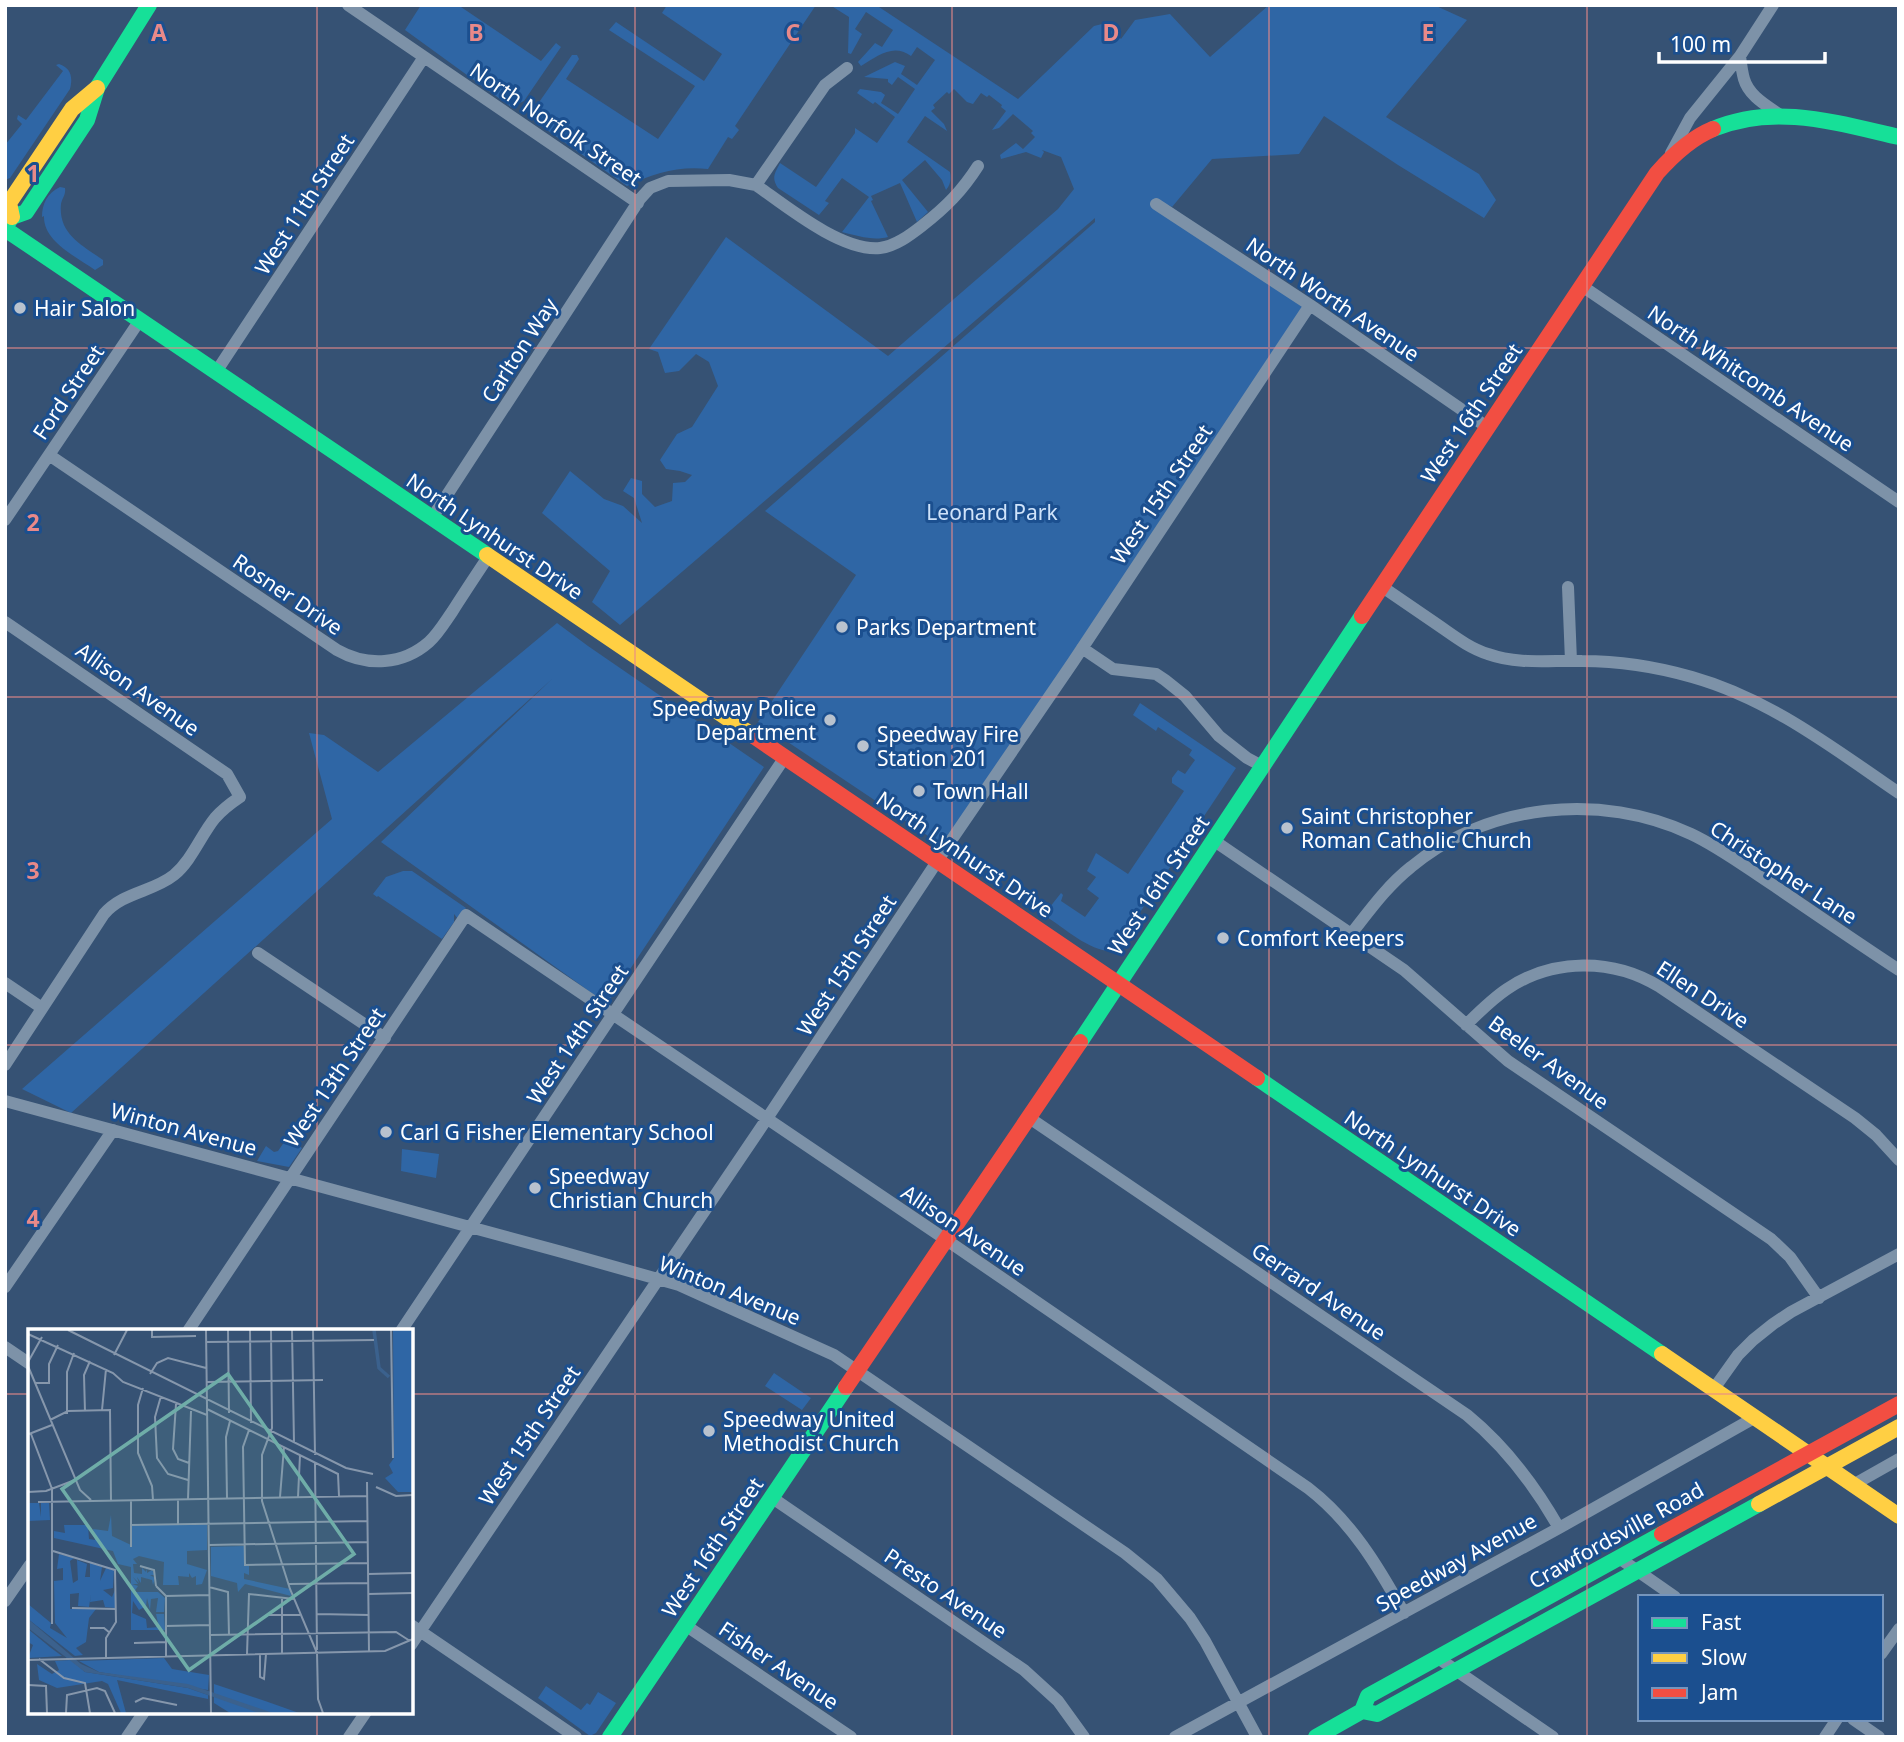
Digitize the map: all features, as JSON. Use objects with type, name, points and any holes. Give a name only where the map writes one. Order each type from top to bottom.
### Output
[{"type":"main road","points":[[8,224],[9,203],[72,109],[97,88],[149,5]]},
{"type":"main road","points":[[1666,163],[1695,137],[1718,125],[1752,116],[1780,115],[1810,119],[1899,137]]},
{"type":"main road","name":"West 16th Street","points":[[610,1737],[1118,984],[1646,188],[1666,163]]},
{"type":"main road","name":"North Lynhurst Drive","points":[[8,224],[216,372],[1899,1516]]},
{"type":"main road","name":"Crawfordsville Road","points":[[1363,1711],[1368,1696],[1899,1404]]},
{"type":"main road","name":"Crawfordsville Road","points":[[1315,1737],[1363,1711],[1377,1714],[1899,1427]]},
{"type":"street","name":"North Norfolk Street","points":[[348,5],[638,202],[650,188],[668,181],[730,180],[756,185]]},
{"type":"street","name":"West 16th Street","points":[[1666,163],[1690,118],[1740,56],[1773,5]]},
{"type":"street","points":[[1740,56],[1744,81],[1748,88],[1780,115]]},
{"type":"street","name":"West 11th Street","points":[[216,372],[424,57]]},
{"type":"street","points":[[847,68],[825,85],[756,185],[827,233],[849,244],[879,248],[904,240],[948,206],[978,166]]},
{"type":"street","name":"Carlton Way","points":[[432,518],[638,202]]},
{"type":"street","name":"North Worth Avenue","points":[[1156,204],[1310,305],[1487,427]]},
{"type":"street","name":"North Whitcomb Avenue","points":[[1582,286],[1899,502]]},
{"type":"street","name":"West 15th Street","points":[[416,1628],[659,1280],[1310,305]]},
{"type":"street","name":"Ford Street","points":[[5,520],[140,320]]},
{"type":"street","name":"Rosner Drive","points":[[49,455],[337,650],[361,660],[397,660],[416,652],[429,642],[488,557]]},
{"type":"street","points":[[1381,586],[1462,642],[1496,657],[1517,661],[1604,662],[1644,666],[1689,676],[1728,689],[1788,718],[1899,793]]},
{"type":"street","points":[[1568,587],[1571,661]]},
{"type":"street","name":"Allison Avenue","points":[[5,622],[227,774],[240,796],[216,816],[174,875],[160,884],[127,896],[109,909],[96,924],[42,1008]]},
{"type":"street","points":[[1082,648],[1113,669],[1156,674],[1185,696],[1219,736],[1262,766]]},
{"type":"street","name":"West 14th Street","points":[[402,1329],[785,757]]},
{"type":"street","name":"Christopher Lane","points":[[1351,934],[1389,886],[1427,855],[1453,839],[1486,825],[1521,815],[1562,809],[1598,810],[1658,821],[1707,842],[1899,970]]},
{"type":"street","name":"Beeler Avenue","points":[[1213,840],[1416,979],[1508,1061],[1772,1240],[1790,1257],[1819,1298]]},
{"type":"street","name":"Allison Avenue","points":[[466,915],[1316,1494],[1356,1535],[1383,1574],[1404,1613]]},
{"type":"street","name":"West 13th Street","points":[[189,1329],[466,915]]},
{"type":"street","points":[[258,953],[385,1038]]},
{"type":"street","name":"Ellen Drive","points":[[1466,1025],[1509,987],[1537,974],[1562,967],[1588,965],[1629,972],[1660,987],[1858,1120],[1899,1160]]},
{"type":"street","points":[[5,983],[42,1008],[5,1065]]},
{"type":"street","name":"Winton Avenue","points":[[5,1101],[679,1285],[834,1354],[1146,1569],[1190,1618],[1257,1737]]},
{"type":"street","name":"Gerrard Avenue","points":[[1028,1117],[1467,1415],[1494,1438],[1518,1465],[1559,1528]]},
{"type":"street","points":[[5,1287],[113,1130]]},
{"type":"street","points":[[1713,1390],[1738,1355],[1782,1318],[1899,1254]]},
{"type":"street","points":[[5,1347],[28,1363]]},
{"type":"street","name":"Speedway Avenue","points":[[1175,1737],[1559,1528],[1754,1418]]},
{"type":"street","points":[[1853,1485],[1899,1460]]},
{"type":"street","name":"Presto Avenue","points":[[771,1497],[1020,1667],[1058,1701],[1084,1737]]},
{"type":"street","points":[[1619,1558],[1672,1595]]},
{"type":"street","points":[[5,1601],[28,1568]]},
{"type":"street","name":"Fisher Avenue","points":[[685,1625],[851,1737]]},
{"type":"street","points":[[416,1628],[576,1737]]},
{"type":"street","points":[[1883,1651],[1899,1629]]},
{"type":"street","points":[[1438,1658],[1553,1737]]},
{"type":"street","points":[[127,1737],[143,1714]]},
{"type":"street","points":[[349,1737],[365,1714]]},
{"type":"street","points":[[1825,1737],[1836,1721]]},
{"type":"street","points":[[1856,1721],[1879,1737]]},
{"type":"green space","points":[[421,5],[458,5],[541,61],[556,43],[561,47],[524,101],[511,107],[405,30]]},
{"type":"green space","points":[[667,5],[816,5],[735,126],[739,130],[732,139],[728,137],[708,169],[666,172],[627,186],[534,121],[535,108],[572,55],[577,55],[579,59],[566,79],[658,139],[695,86],[609,30],[616,22],[704,81],[722,54],[662,13]]},
{"type":"green space","name":"Leonard Park","points":[[830,5],[876,5],[1018,99],[1094,26],[1106,23],[1121,39],[1135,20],[1170,14],[1210,57],[1269,5],[1434,5],[1467,20],[1386,117],[1479,174],[1496,200],[1484,218],[1324,116],[1299,154],[1212,159],[1172,207],[1167,204],[1310,305],[946,848],[758,722],[856,575],[765,511],[1095,222],[1095,218],[620,625],[592,602],[610,571],[542,513],[570,471],[604,499],[623,506],[642,523],[634,498],[623,491],[631,478],[642,481],[642,494],[655,507],[672,501],[673,483],[685,482],[692,475],[666,469],[660,460],[677,434],[692,427],[718,386],[709,362],[696,354],[679,371],[665,373],[658,352],[649,349],[726,237],[888,356],[1058,209],[1074,189],[1061,157],[1042,150],[1044,152],[1041,158],[1026,152],[1001,159],[1000,155],[1016,143],[1023,149],[1035,137],[1031,133],[1033,131],[1013,114],[999,128],[992,130],[1006,111],[1002,105],[989,95],[987,97],[981,93],[973,104],[967,102],[954,89],[933,105],[935,108],[931,111],[947,131],[925,116],[907,142],[950,172],[950,184],[946,190],[942,180],[925,160],[902,180],[928,212],[917,222],[900,183],[871,196],[888,237],[877,238],[842,232],[869,197],[842,178],[825,201],[829,203],[819,215],[778,188],[774,178],[780,163],[816,187],[855,133],[855,128],[877,143],[895,117],[857,93],[860,89],[881,92],[885,95],[881,103],[898,114],[915,89],[898,77],[892,85],[888,79],[864,77],[895,62],[905,66],[901,74],[917,85],[935,60],[917,47],[911,56],[892,51],[861,66],[858,62],[860,59],[875,43],[882,47],[893,30],[866,12],[855,29],[862,34],[851,54],[848,53],[849,17]]},
{"type":"green space","points":[[59,64],[70,73],[70,89],[10,178],[5,180],[5,145],[22,124],[17,119],[18,115],[26,120],[63,71],[56,65]]},
{"type":"green space","points":[[60,187],[65,188],[61,214],[67,231],[103,260],[103,265],[95,270],[62,248],[49,234],[45,225],[44,216],[42,217],[44,203],[52,192]]},
{"type":"green space","points":[[557,623],[764,767],[607,1004],[381,842],[552,679],[71,1113],[22,1089],[332,819],[309,733],[324,735],[378,772]]},
{"type":"green space","points":[[1140,703],[1236,768],[1117,947],[1113,951],[1105,951],[1078,939],[1047,917],[1046,912],[1061,893],[1061,901],[1085,917],[1099,898],[1087,889],[1096,877],[1087,871],[1096,853],[1128,874],[1184,791],[1172,783],[1172,778],[1178,770],[1185,774],[1195,760],[1189,755],[1192,750],[1158,727],[1156,731],[1133,715]]},
{"type":"green space","points":[[412,871],[466,908],[458,919],[454,914],[454,922],[442,939],[373,894],[386,877]]},
{"type":"green space","points":[[287,1138],[302,1148],[289,1167],[257,1161],[266,1146],[274,1152],[278,1151]]},
{"type":"green space","points":[[402,1149],[439,1154],[436,1178],[401,1171]]},
{"type":"green space","points":[[774,1373],[811,1398],[802,1410],[765,1386]]},
{"type":"green space","points":[[546,1686],[581,1710],[587,1703],[590,1705],[598,1692],[616,1703],[596,1733],[590,1736],[538,1698]]},
{"type":"traffic: fast","points":[[5,227],[12,217],[26,212],[87,120],[97,88],[149,5]]},
{"type":"traffic: fast","points":[[1713,129],[1736,121],[1782,116],[1829,121],[1899,137]]},
{"type":"traffic: fast","points":[[5,229],[487,555]]},
{"type":"traffic: fast","points":[[1080,1042],[1362,616]]},
{"type":"traffic: fast","points":[[1257,1078],[1662,1354]]},
{"type":"traffic: fast","points":[[610,1737],[846,1387]]},
{"type":"traffic: fast","points":[[1362,1711],[1377,1714],[1759,1504]]},
{"type":"traffic: fast","points":[[1316,1737],[1362,1711],[1368,1696],[1662,1534]]},
{"type":"traffic: slow","points":[[12,217],[9,203],[72,109],[97,88]]},
{"type":"traffic: slow","points":[[487,555],[752,735]]},
{"type":"traffic: slow","points":[[1662,1354],[1899,1516]]},
{"type":"traffic: slow","points":[[1759,1504],[1899,1427]]},
{"type":"traffic: jam","points":[[1362,616],[1657,173],[1683,148],[1713,129]]},
{"type":"traffic: jam","points":[[752,735],[1257,1078]]},
{"type":"traffic: jam","points":[[846,1387],[1080,1042]]},
{"type":"traffic: jam","points":[[1662,1534],[1899,1404]]},
{"type":"place","name":"Hair Salon","points":[[20,308]]},
{"type":"place","name":"Parks Department","points":[[842,627]]},
{"type":"place","name":"Speedway Police Department","points":[[830,720]]},
{"type":"place","name":"Speedway Fire Station 201","points":[[863,746]]},
{"type":"place","name":"Town Hall","points":[[919,791]]},
{"type":"place","name":"Saint Christopher Roman Catholic Church","points":[[1287,828]]},
{"type":"place","name":"Comfort Keepers","points":[[1223,938]]},
{"type":"place","name":"Carl G Fisher Elementary School","points":[[386,1132]]},
{"type":"place","name":"Speedway Christian Church","points":[[535,1188]]},
{"type":"place","name":"Speedway United Methodist Church","points":[[709,1431]]}]
